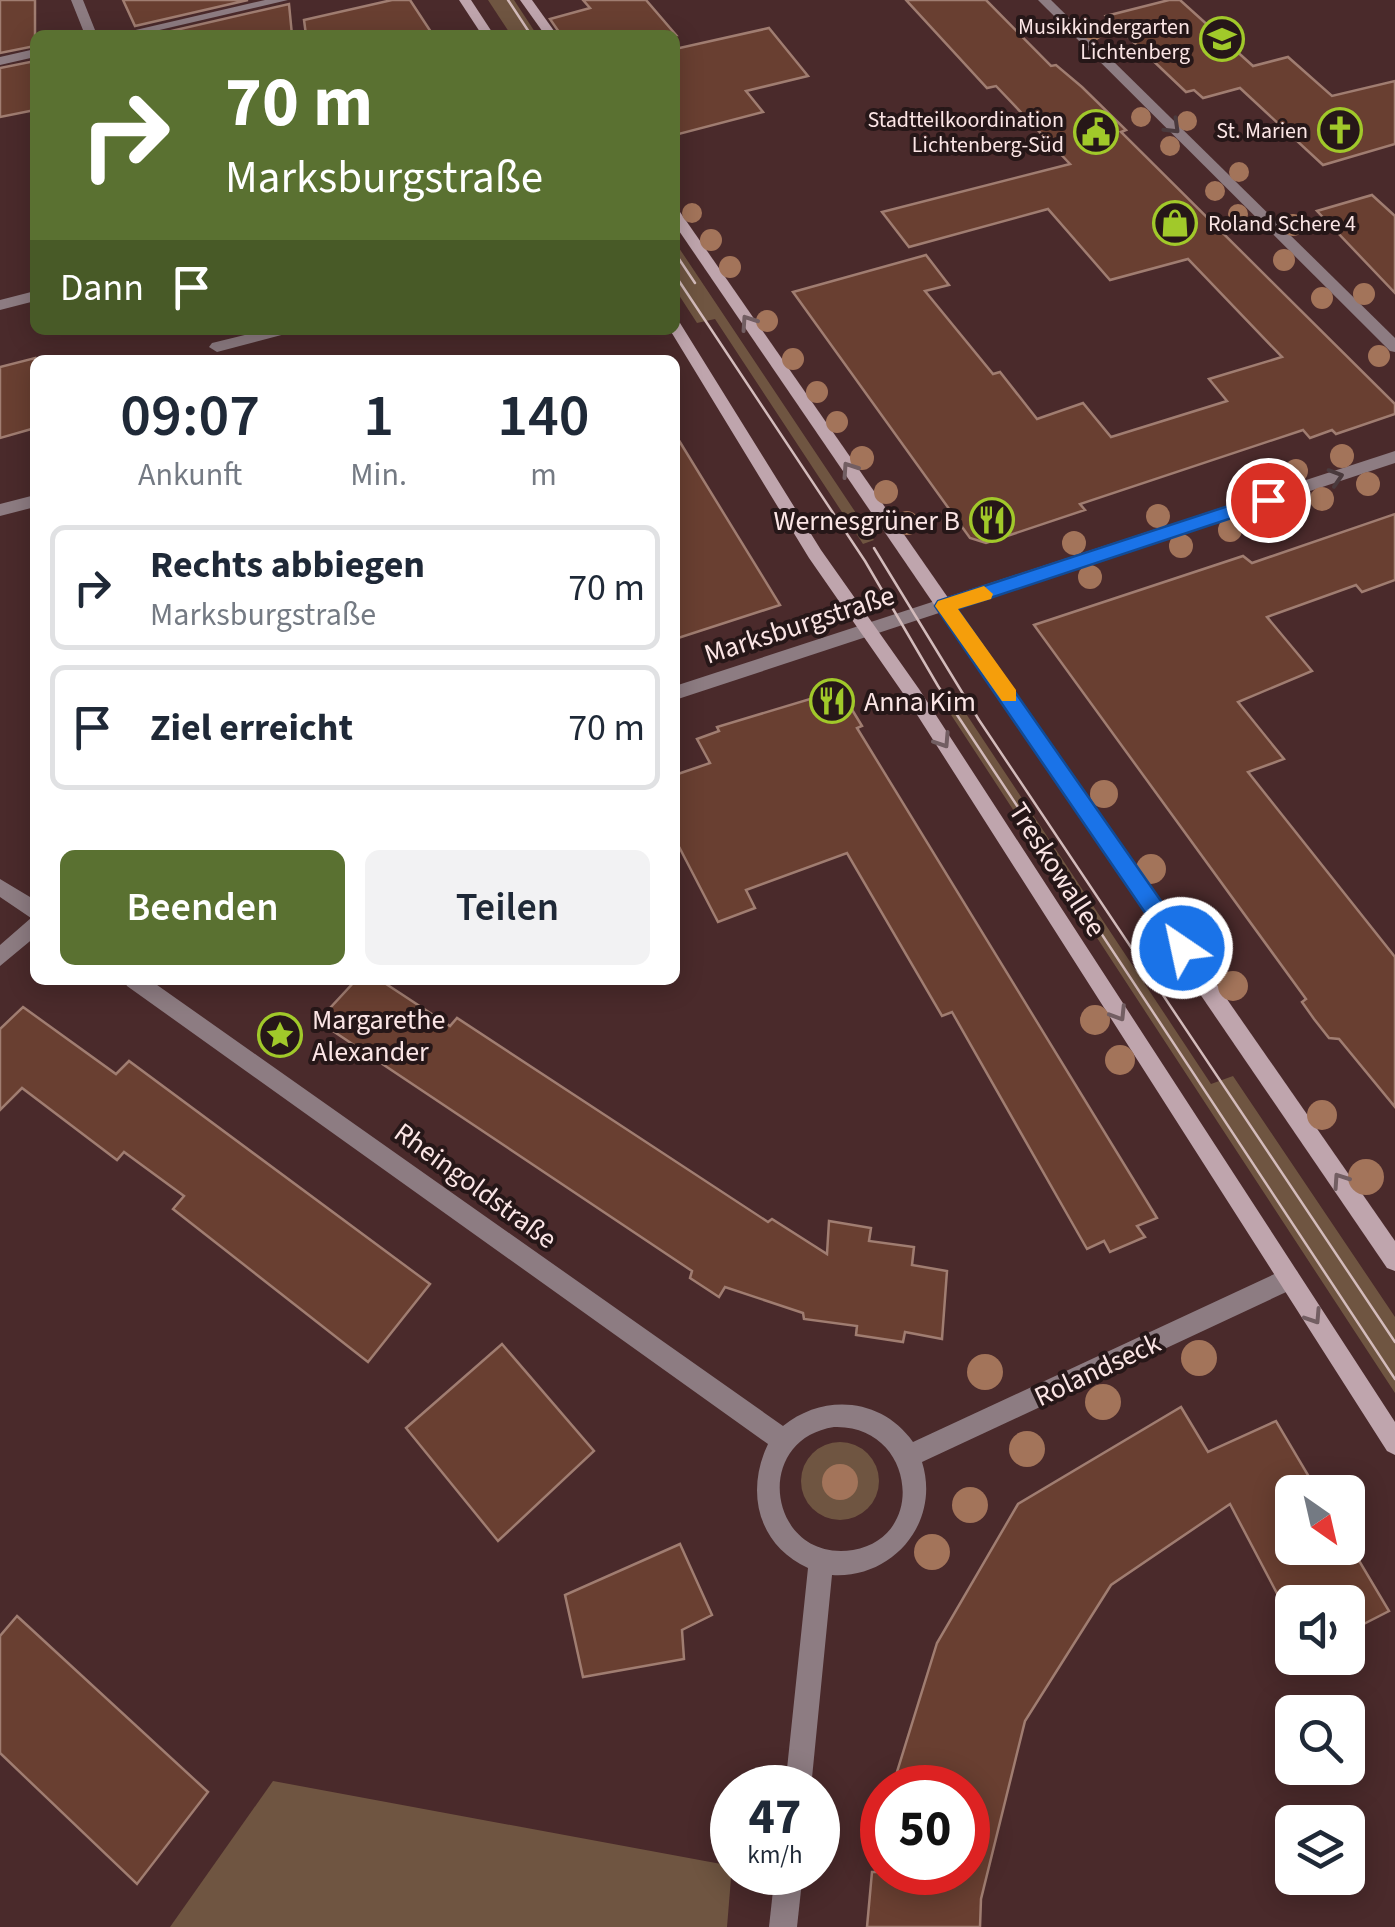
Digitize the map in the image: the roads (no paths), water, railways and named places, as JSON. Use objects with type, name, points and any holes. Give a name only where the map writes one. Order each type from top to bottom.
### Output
[{"type":"main road","points":[[465,0],[485,30]]},
{"type":"main road","points":[[526,0],[547,30]]},
{"type":"main road","name":"Treskowallee","points":[[680,222],[1395,1260]]},
{"type":"main road","name":"Treskowallee","points":[[680,334],[815,554],[1395,1442]]},
{"type":"street","points":[[77,0],[89,30]]},
{"type":"street","points":[[143,30],[282,0]]},
{"type":"street","points":[[1044,0],[1395,347]]},
{"type":"street","points":[[0,61],[30,54]]},
{"type":"street","points":[[0,305],[30,297]]},
{"type":"street","points":[[220,354],[271,335]]},
{"type":"street","name":"Marksburgstraße","points":[[680,691],[1395,458]]},
{"type":"street","points":[[0,510],[30,502]]},
{"type":"street","points":[[0,887],[30,908]]},
{"type":"street","points":[[0,956],[30,929]]},
{"type":"street","name":"Rheingoldstraße","points":[[141,985],[782,1440]]},
{"type":"street","name":"Rolandseck","points":[[905,1458],[1289,1279]]},
{"type":"street","points":[[840,1412],[882,1428],[905,1458],[914,1488],[902,1534],[867,1561],[821,1561],[800,1550],[782,1532],[771,1509],[767,1484],[771,1461],[782,1440],[808,1420],[840,1412]]},
{"type":"street","points":[[800,1765],[821,1561]]},
{"type":"street","points":[[783,1927],[786,1895]]},
{"type":"tram line","points":[[508,0],[528,30]]},
{"type":"tram line","points":[[680,260],[695,283]]},
{"type":"tram line","points":[[680,283],[865,561],[938,686],[1395,1379]]},
{"type":"tram line","points":[[874,548],[979,720],[1395,1342]]},
{"type":"place","name":"Musikkindergarten Lichtenberg","points":[[1222,39]]},
{"type":"place","name":"St. Marien","points":[[1340,130]]},
{"type":"place","name":"Stadtteilkoordination Lichtenberg-Süd","points":[[1096,132]]},
{"type":"place","name":"Roland Schere 4","points":[[1175,223]]},
{"type":"place","name":"Wernesgrüner B","points":[[992,520]]},
{"type":"place","name":"Anna Kim","points":[[832,701]]},
{"type":"place","name":"Margarethe Alexander","points":[[280,1035]]}]
